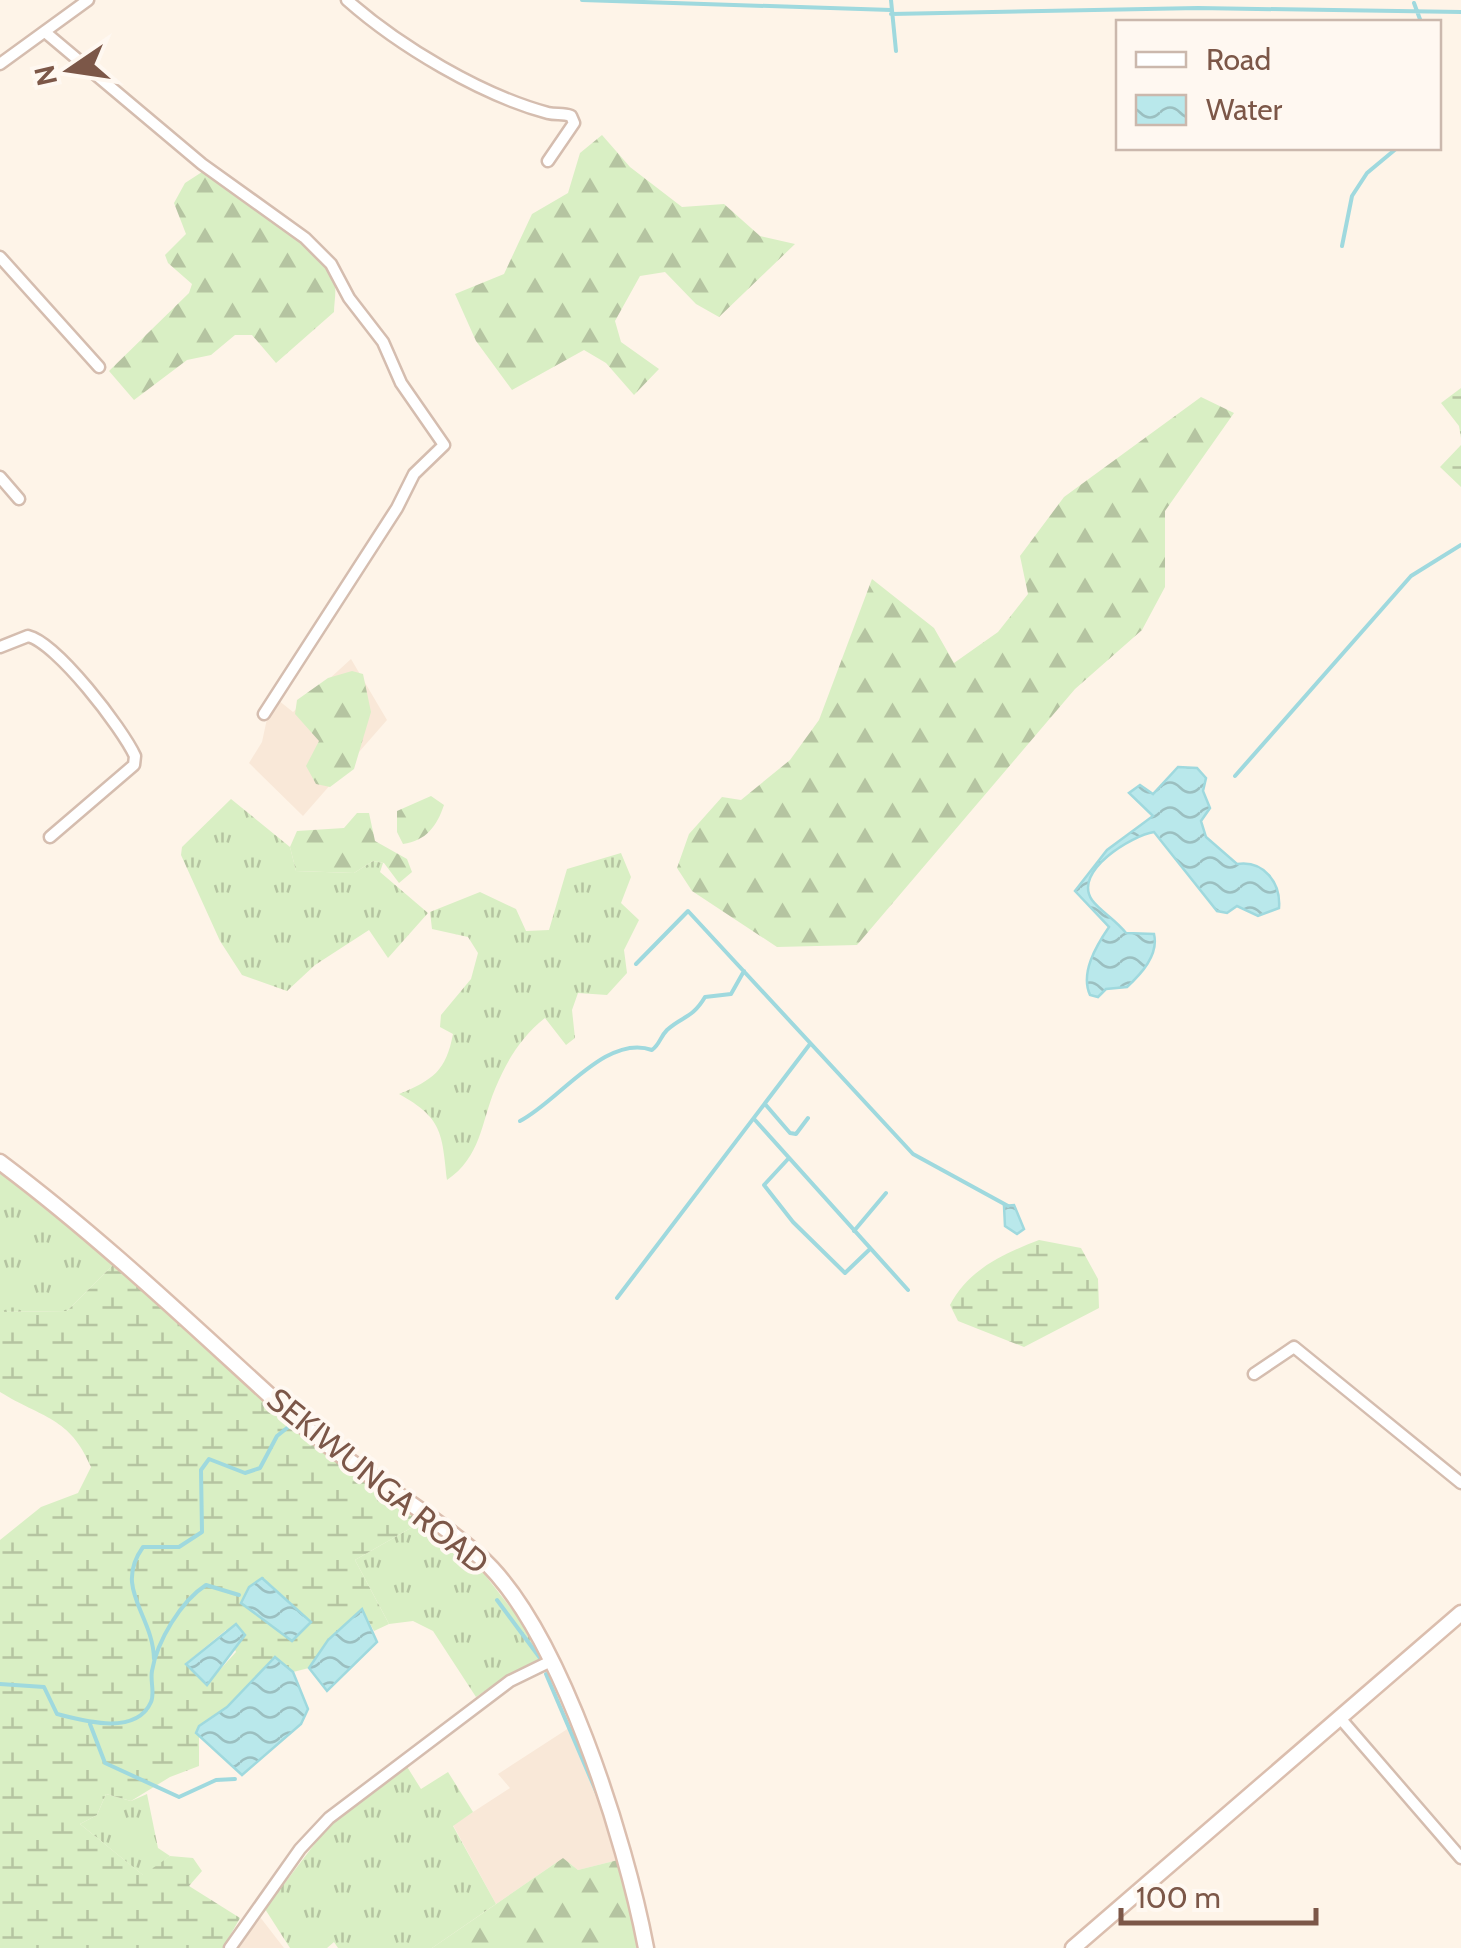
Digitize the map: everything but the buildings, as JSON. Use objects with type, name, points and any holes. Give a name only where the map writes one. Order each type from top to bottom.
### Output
[{"type":"main road","name":"SEKIWUNGA ROAD","points":[[0,1162],[88,1228],[295,1418],[482,1558],[534,1629],[549,1662],[627,1857],[646,1948]]},
{"type":"main road","points":[[1073,1948],[1461,1613]]},
{"type":"street","points":[[0,64],[88,0]]},
{"type":"street","points":[[347,0],[396,39],[476,84],[552,115],[571,116],[574,122],[548,161]]},
{"type":"street","points":[[45,32],[202,164],[305,238],[331,264],[349,298],[384,342],[401,382],[444,444],[414,474],[397,508],[264,714]]},
{"type":"street","points":[[0,257],[99,367]]},
{"type":"street","points":[[0,477],[19,500]]},
{"type":"street","points":[[0,648],[28,636],[44,643],[103,710],[135,756],[134,765],[50,838]]},
{"type":"street","points":[[1254,1374],[1294,1348],[1461,1483]]},
{"type":"street","points":[[230,1948],[300,1849],[329,1818],[510,1681],[549,1662]]},
{"type":"street","points":[[1340,1718],[1461,1858]]},
{"type":"shaded area","points":[[351,659],[387,720],[303,816],[249,763],[262,742],[268,714],[278,700],[293,712]]},
{"type":"shaded area","points":[[572,1726],[622,1859],[578,1870],[563,1858],[496,1904],[453,1825],[510,1788],[498,1774]]},
{"type":"shaded area","points":[[260,1917],[284,1948],[237,1948]]},
{"type":"green space","points":[[602,135],[630,167],[682,207],[724,204],[760,236],[795,244],[719,317],[696,304],[665,272],[640,276],[615,321],[621,342],[659,369],[634,395],[606,363],[584,350],[512,390],[476,341],[455,294],[504,274],[532,214],[568,193],[580,153]]},
{"type":"green space","points":[[202,172],[275,221],[311,251],[334,282],[334,312],[276,363],[252,335],[235,335],[211,355],[187,360],[134,400],[109,371],[189,293],[192,284],[168,263],[165,255],[186,234],[174,203],[185,183]]},
{"type":"green space","points":[[1461,388],[1461,438],[1459,426],[1441,403]]},
{"type":"green space","points":[[1201,397],[1234,413],[1165,511],[1165,587],[1142,630],[1075,689],[857,945],[777,947],[692,891],[677,868],[689,834],[722,797],[741,800],[790,760],[819,720],[872,579],[934,628],[954,663],[998,632],[1028,594],[1020,556],[1064,497]]},
{"type":"green space","points":[[1461,445],[1461,487],[1440,467]]},
{"type":"green space","points":[[352,671],[363,674],[371,712],[354,769],[330,787],[316,784],[306,766],[319,741],[295,714],[297,700],[328,678]]},
{"type":"green space","points":[[431,796],[444,805],[438,820],[424,836],[403,844],[397,832],[397,811]]},
{"type":"green space","points":[[231,799],[290,847],[296,871],[354,873],[373,861],[383,863],[380,872],[428,913],[388,958],[369,930],[315,965],[287,991],[242,975],[220,941],[181,855],[182,847]]},
{"type":"green space","points":[[357,813],[369,813],[375,841],[407,859],[412,872],[399,883],[384,863],[373,861],[354,873],[296,871],[290,847],[297,831],[344,828]]},
{"type":"green space","points":[[621,853],[631,877],[621,903],[639,920],[624,950],[627,973],[607,995],[578,993],[572,1010],[575,1038],[566,1045],[545,1018],[529,1033],[500,1078],[467,1161],[447,1180],[441,1138],[432,1119],[399,1094],[429,1079],[442,1066],[453,1034],[440,1027],[441,1015],[471,979],[478,953],[468,937],[432,929],[430,912],[480,892],[516,909],[526,931],[549,930],[567,869]]},
{"type":"green space","points":[[0,1173],[115,1263],[67,1311],[0,1312]]},
{"type":"green space","points":[[1039,1240],[1081,1248],[1098,1279],[1099,1308],[1024,1347],[958,1321],[950,1305],[966,1282],[1000,1257]]},
{"type":"green space","points":[[115,1263],[423,1521],[355,1560],[389,1624],[374,1631],[362,1609],[309,1668],[293,1672],[274,1657],[227,1707],[199,1726],[199,1766],[170,1777],[131,1801],[106,1794],[97,1815],[80,1824],[143,1875],[170,1856],[193,1858],[202,1871],[189,1886],[240,1918],[223,1948],[0,1948],[0,1540],[41,1507],[78,1493],[91,1467],[83,1450],[64,1428],[0,1392],[0,1312],[67,1311]],"holes":[[[262,1579],[311,1621],[292,1641],[241,1603]],[[226,1630],[236,1652],[207,1684],[186,1663]]]},
{"type":"green space","points":[[423,1521],[471,1557],[521,1621],[543,1659],[513,1672],[476,1697],[433,1631],[413,1621],[389,1624],[355,1560]]},
{"type":"green space","points":[[406,1765],[421,1789],[448,1772],[473,1812],[453,1826],[496,1904],[432,1948],[338,1948],[334,1942],[327,1948],[290,1948],[265,1909],[326,1829]]},
{"type":"green space","points":[[106,1794],[131,1801],[147,1794],[158,1848],[170,1856],[144,1876],[80,1824],[97,1815]]},
{"type":"green space","points":[[563,1858],[578,1870],[622,1859],[640,1948],[432,1948]]},
{"type":"water","points":[[1178,767],[1197,768],[1206,778],[1203,791],[1210,808],[1201,821],[1206,837],[1237,864],[1255,866],[1269,875],[1277,890],[1279,908],[1258,916],[1237,906],[1227,913],[1217,911],[1154,832],[1133,840],[1097,867],[1088,889],[1095,904],[1126,933],[1154,934],[1154,949],[1143,970],[1127,987],[1106,989],[1098,997],[1090,995],[1088,969],[1109,927],[1075,891],[1107,850],[1153,816],[1129,793],[1140,785],[1153,794]]},
{"type":"water","points":[[1014,1205],[1024,1229],[1017,1234],[1005,1226],[1004,1206]]},
{"type":"water","points":[[262,1578],[311,1622],[292,1641],[241,1603],[249,1587]]},
{"type":"water","points":[[362,1609],[377,1642],[327,1691],[309,1668],[328,1640]]},
{"type":"water","points":[[236,1624],[245,1635],[207,1685],[186,1664]]},
{"type":"water","points":[[275,1657],[293,1672],[308,1709],[301,1724],[242,1775],[196,1733]]},
{"type":"waterway","points":[[582,0],[891,10]]},
{"type":"waterway","points":[[891,0],[896,51]]},
{"type":"waterway","points":[[1414,3],[1420,20]]},
{"type":"waterway","points":[[891,14],[1198,8],[1461,12]]},
{"type":"waterway","points":[[1342,246],[1352,196],[1367,173],[1395,150]]},
{"type":"waterway","points":[[1235,776],[1411,576],[1461,545]]},
{"type":"waterway","points":[[636,964],[688,911],[913,1154],[1008,1206]]},
{"type":"waterway","points":[[520,1121],[600,1060],[635,1047],[652,1050],[667,1030],[705,997],[731,994],[744,971]]},
{"type":"waterway","points":[[617,1298],[810,1044]]},
{"type":"waterway","points":[[765,1104],[790,1133],[796,1134],[808,1118]]},
{"type":"waterway","points":[[755,1120],[908,1290]]},
{"type":"waterway","points":[[788,1159],[764,1185],[793,1222],[845,1273],[870,1249]]},
{"type":"waterway","points":[[854,1231],[886,1193]]},
{"type":"waterway","points":[[154,1659],[133,1589],[135,1562],[143,1547],[179,1547],[202,1532],[201,1470],[209,1459],[245,1473],[260,1468],[277,1436],[292,1424]]},
{"type":"waterway","points":[[0,1684],[44,1687],[57,1714],[108,1723],[134,1719],[151,1702],[152,1671],[159,1647],[188,1601],[206,1585],[239,1595]]},
{"type":"waterway","points":[[497,1600],[540,1658]]},
{"type":"waterway","points":[[546,1674],[599,1798]]},
{"type":"waterway","points":[[90,1724],[105,1763],[179,1797],[216,1780],[235,1779]]}]
